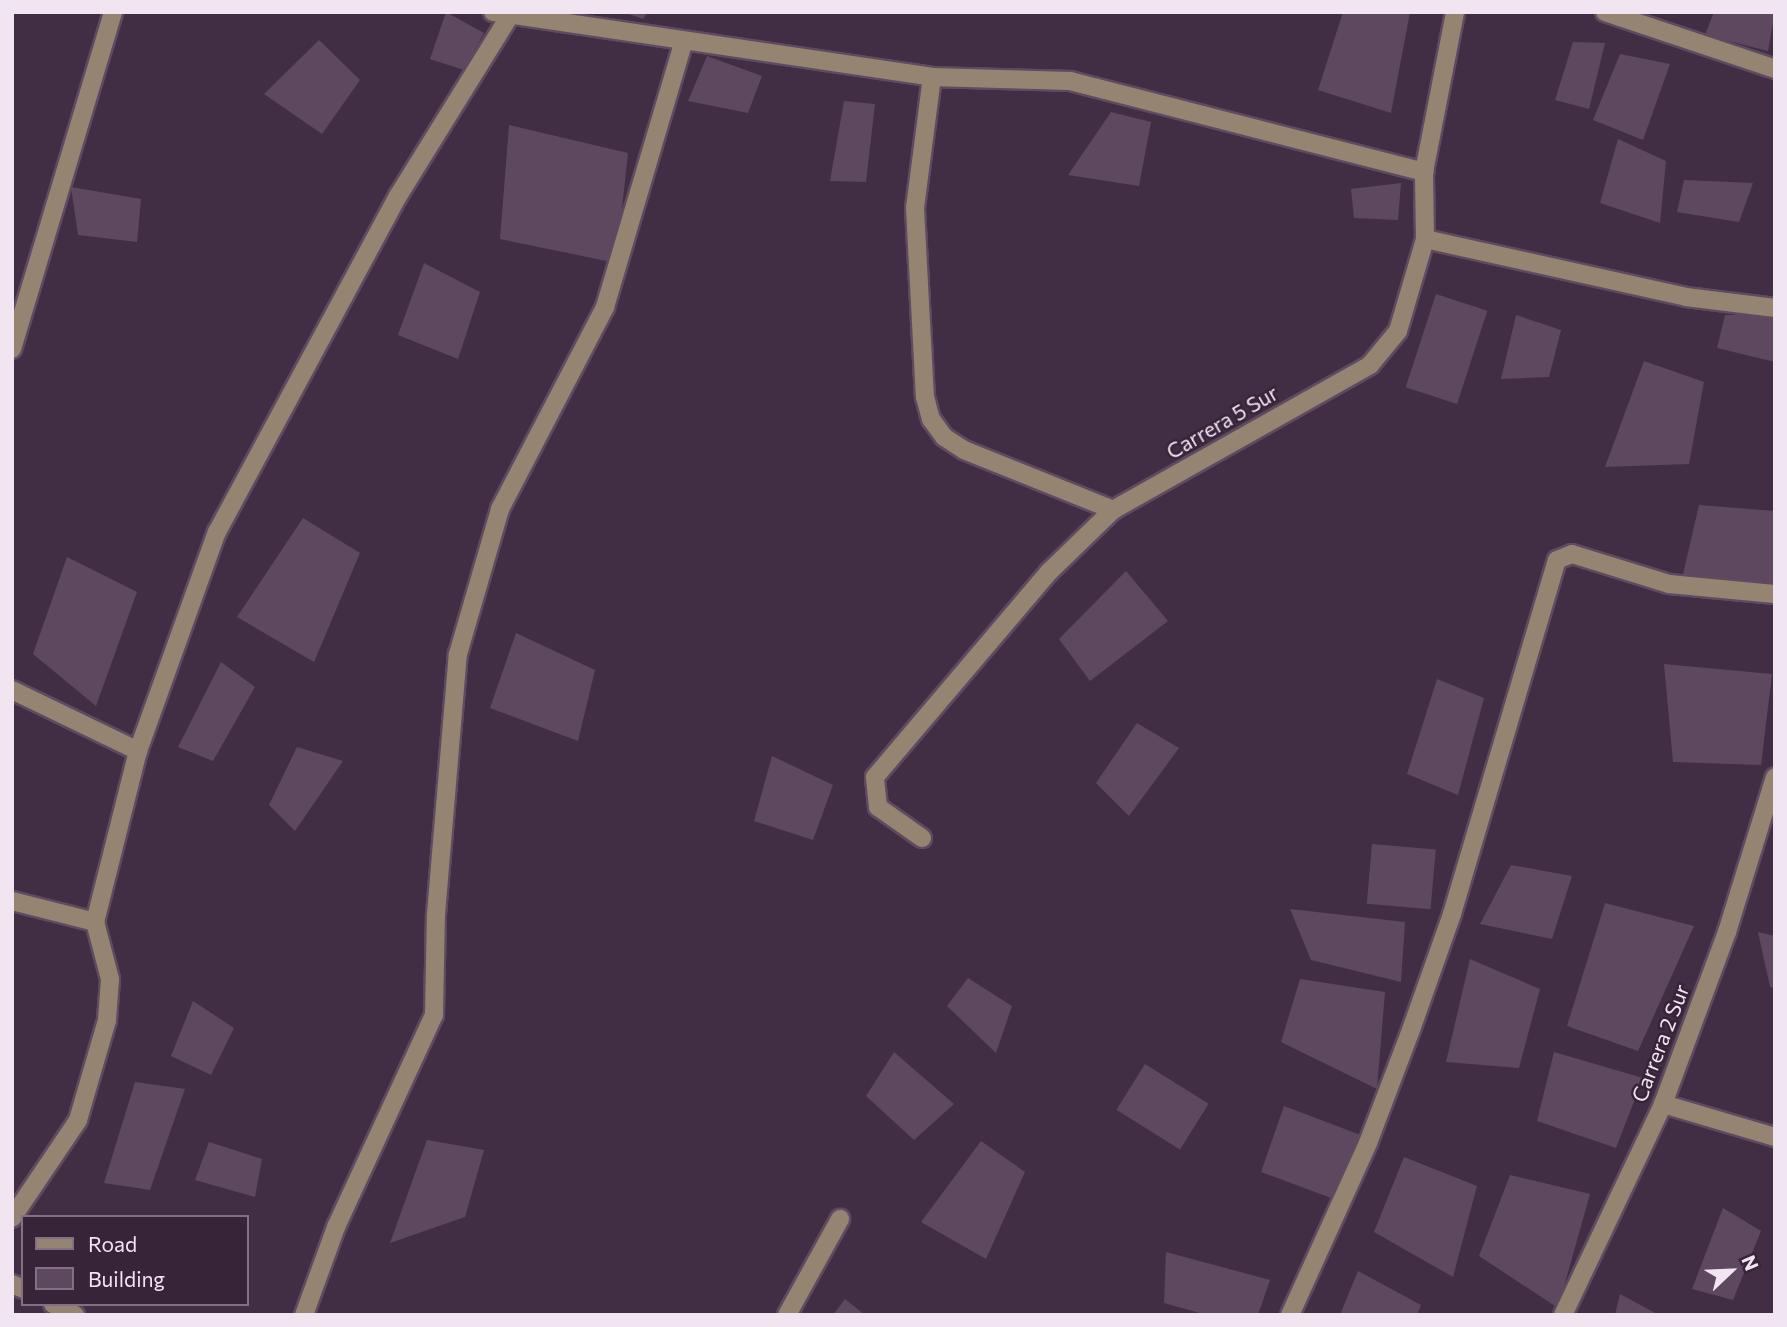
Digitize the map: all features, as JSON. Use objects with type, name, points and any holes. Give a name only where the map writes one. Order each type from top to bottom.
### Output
[{"type":"street","points":[[12,349],[113,12]]},
{"type":"street","name":"Carrera 5 Sur","points":[[922,838],[878,807],[875,776],[1050,571],[1113,510],[1370,365],[1398,331],[1424,239],[1424,172],[1455,12]]},
{"type":"street","points":[[1605,12],[1775,69]]},
{"type":"street","points":[[12,1218],[78,1120],[107,1020],[110,979],[94,922],[138,751],[217,532],[398,196],[501,15],[932,77],[1070,81],[1424,172]]},
{"type":"street","points":[[304,1315],[336,1227],[434,1015],[436,914],[458,654],[500,509],[605,307],[684,41]]},
{"type":"street","points":[[932,77],[915,208],[925,397],[931,419],[944,437],[964,450],[1113,510]]},
{"type":"street","points":[[1424,239],[1686,297],[1775,308]]},
{"type":"street","points":[[1290,1315],[1368,1143],[1452,914],[1557,560],[1572,554],[1669,584],[1775,594]]},
{"type":"street","points":[[12,690],[138,751]]},
{"type":"street","name":"Carrera 2 Sur","points":[[1563,1315],[1663,1104],[1727,932],[1775,777]]},
{"type":"street","points":[[12,901],[94,922]]},
{"type":"street","points":[[1663,1104],[1775,1137]]},
{"type":"street","points":[[787,1315],[840,1219]]},
{"type":"street","points":[[57,1306],[75,1315]]},
{"type":"building","points":[[446,12],[484,33],[464,70],[430,59]]},
{"type":"building","points":[[623,12],[648,12],[643,19]]},
{"type":"building","points":[[1343,12],[1410,12],[1391,113],[1318,90]]},
{"type":"building","points":[[1714,12],[1775,12],[1768,51],[1705,35]]},
{"type":"building","points":[[319,40],[360,80],[322,134],[264,94]]},
{"type":"building","points":[[1573,42],[1605,43],[1589,109],[1555,100]]},
{"type":"building","points":[[1620,54],[1670,64],[1643,140],[1593,120]]},
{"type":"building","points":[[707,56],[762,76],[748,113],[688,101]]},
{"type":"building","points":[[844,101],[875,104],[866,182],[830,181]]},
{"type":"building","points":[[1111,112],[1151,122],[1139,186],[1068,175]]},
{"type":"building","points":[[509,125],[628,153],[616,263],[500,239]]},
{"type":"building","points":[[1618,139],[1666,161],[1660,223],[1600,203]]},
{"type":"building","points":[[1684,180],[1753,183],[1739,222],[1677,212]]},
{"type":"building","points":[[1401,183],[1398,220],[1354,218],[1351,189]]},
{"type":"building","points":[[71,187],[141,199],[137,242],[78,235]]},
{"type":"building","points":[[424,263],[480,292],[458,359],[398,335]]},
{"type":"building","points":[[1436,294],[1487,311],[1457,404],[1406,387]]},
{"type":"building","points":[[1516,315],[1561,330],[1549,377],[1501,379]]},
{"type":"building","points":[[1725,315],[1775,315],[1775,362],[1717,348]]},
{"type":"building","points":[[1644,361],[1704,382],[1689,464],[1605,467]]},
{"type":"building","points":[[1699,505],[1775,511],[1775,584],[1681,583]]},
{"type":"building","points":[[303,518],[360,553],[314,662],[237,617]]},
{"type":"building","points":[[67,557],[137,592],[96,706],[33,654]]},
{"type":"building","points":[[1126,571],[1168,621],[1090,681],[1059,639]]},
{"type":"building","points":[[516,633],[595,670],[578,741],[490,708]]},
{"type":"building","points":[[221,662],[255,687],[213,761],[178,747]]},
{"type":"building","points":[[1664,664],[1772,674],[1761,765],[1673,762]]},
{"type":"building","points":[[1437,679],[1484,698],[1458,795],[1407,774]]},
{"type":"building","points":[[1137,723],[1179,748],[1129,816],[1096,783]]},
{"type":"building","points":[[297,747],[343,761],[295,831],[269,805]]},
{"type":"building","points":[[772,756],[833,785],[813,840],[754,821]]},
{"type":"building","points":[[1372,844],[1436,850],[1431,909],[1367,904]]},
{"type":"building","points":[[1511,865],[1572,876],[1552,939],[1480,924]]},
{"type":"building","points":[[1605,903],[1694,926],[1638,1051],[1567,1026]]},
{"type":"building","points":[[1290,909],[1405,922],[1401,982],[1311,960]]},
{"type":"building","points":[[1758,932],[1775,936],[1775,988],[1770,987]]},
{"type":"building","points":[[1470,959],[1540,989],[1519,1068],[1446,1062]]},
{"type":"building","points":[[968,978],[1012,1006],[996,1053],[947,1006]]},
{"type":"building","points":[[1300,979],[1385,992],[1377,1089],[1281,1042]]},
{"type":"building","points":[[193,1001],[234,1028],[211,1075],[171,1056]]},
{"type":"building","points":[[894,1052],[954,1104],[914,1140],[866,1096]]},
{"type":"building","points":[[1554,1052],[1643,1078],[1616,1148],[1537,1121]]},
{"type":"building","points":[[1145,1064],[1209,1104],[1180,1150],[1116,1110]]},
{"type":"building","points":[[135,1082],[185,1089],[150,1190],[104,1183]]},
{"type":"building","points":[[1284,1106],[1366,1137],[1331,1198],[1261,1172]]},
{"type":"building","points":[[427,1140],[484,1150],[465,1217],[390,1243]]},
{"type":"building","points":[[981,1141],[1025,1172],[986,1259],[921,1222]]},
{"type":"building","points":[[209,1142],[262,1159],[255,1197],[195,1180]]},
{"type":"building","points":[[1404,1157],[1477,1186],[1453,1277],[1374,1232]]},
{"type":"building","points":[[1510,1175],[1590,1194],[1558,1308],[1479,1256]]},
{"type":"building","points":[[1723,1208],[1761,1231],[1733,1300],[1692,1289]]},
{"type":"building","points":[[1166,1252],[1270,1280],[1258,1315],[1207,1315],[1164,1303]]},
{"type":"building","points":[[1358,1271],[1421,1305],[1417,1315],[1340,1315]]},
{"type":"building","points":[[1620,1294],[1659,1315],[1615,1315]]},
{"type":"building","points":[[845,1299],[865,1315],[833,1315]]}]
